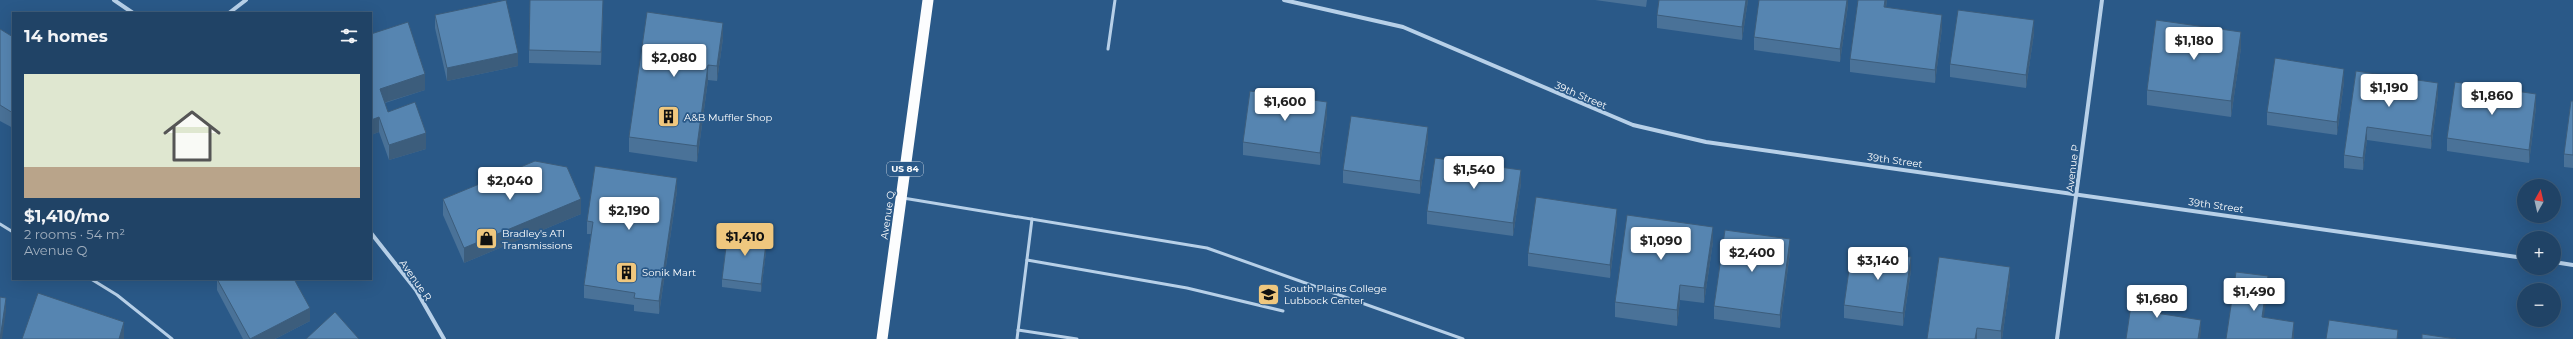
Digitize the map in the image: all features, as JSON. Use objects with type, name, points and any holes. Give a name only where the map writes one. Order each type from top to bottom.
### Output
[{"type":"highway","name":"Avenue Q","points":[[882,339],[928,0]]},
{"type":"street","points":[[114,0],[132,12]]},
{"type":"street","points":[[229,12],[246,0]]},
{"type":"street","name":"39th Street","points":[[1284,0],[1403,26],[1454,46],[1584,106],[1640,127],[1706,142],[2077,193],[2517,257]]},
{"type":"street","name":"Avenue P","points":[[2057,339],[2102,0]]},
{"type":"street","name":"Avenue R","points":[[372,234],[416,290],[444,339]]},
{"type":"street","points":[[2561,263],[2573,265]]},
{"type":"lane","points":[[1108,49],[1115,0]]},
{"type":"lane","points":[[901,198],[1207,248],[1463,339]]},
{"type":"lane","points":[[1017,339],[1032,219]]},
{"type":"lane","points":[[0,224],[12,231]]},
{"type":"lane","points":[[1027,260],[1187,288],[1283,311]]},
{"type":"lane","points":[[93,280],[117,295],[172,339]]},
{"type":"lane","points":[[1018,330],[1078,339]]},
{"type":"building","points":[[506,0],[518,53],[447,68],[435,15]]},
{"type":"building","points":[[530,0],[603,0],[601,52],[529,50]]},
{"type":"building","points":[[1659,0],[1746,0],[1742,27],[1657,15]]},
{"type":"building","points":[[1759,0],[1847,0],[1840,49],[1754,37]]},
{"type":"building","points":[[1858,0],[1885,0],[1884,7],[1942,15],[1935,70],[1850,59]]},
{"type":"building","points":[[1958,10],[2034,20],[2026,75],[1950,64]]},
{"type":"building","name":"A&B Muffler Shop","points":[[647,12],[723,23],[717,66],[708,65],[697,146],[629,137]]},
{"type":"building","points":[[2156,20],[2241,32],[2231,101],[2147,90]]},
{"type":"building","points":[[408,22],[425,74],[380,89],[388,112],[415,102],[426,133],[389,145],[379,117],[372,120],[372,34]]},
{"type":"building","points":[[0,29],[12,36],[12,112],[0,105]]},
{"type":"building","points":[[2275,58],[2344,69],[2337,122],[2267,112]]},
{"type":"building","points":[[2356,71],[2438,83],[2431,136],[2367,127],[2363,158],[2344,155]]},
{"type":"building","points":[[2455,82],[2536,94],[2529,150],[2447,138]]},
{"type":"building","points":[[1250,91],[1327,102],[1320,153],[1243,142]]},
{"type":"building","points":[[2571,101],[2573,101],[2573,155],[2564,154]]},
{"type":"building","points":[[1351,116],[1428,127],[1420,181],[1343,170]]},
{"type":"building","points":[[1435,158],[1521,170],[1513,223],[1427,211]]},
{"type":"building","name":"Bradley's ATI Transmissions","points":[[535,161],[567,167],[581,199],[464,248],[443,199]]},
{"type":"building","points":[[595,166],[677,178],[659,301],[634,298],[635,293],[584,285],[593,222],[587,221]]},
{"type":"building","points":[[1536,197],[1617,209],[1610,265],[1528,253]]},
{"type":"building","points":[[1627,215],[1713,227],[1704,288],[1680,285],[1677,310],[1615,302]]},
{"type":"building","points":[[1725,230],[1790,239],[1780,315],[1714,306]]},
{"type":"building","points":[[728,231],[767,235],[761,284],[722,279]]},
{"type":"building","points":[[1852,249],[1911,257],[1903,313],[1844,305]]},
{"type":"building","points":[[1939,257],[2010,267],[2001,331],[1977,328],[1975,339],[1927,339]]},
{"type":"building","points":[[2236,272],[2268,276],[2262,317],[2294,322],[2292,339],[2226,339]]},
{"type":"building","points":[[218,280],[295,280],[310,308],[250,339]]},
{"type":"building","points":[[2134,285],[2159,289],[2156,313],[2201,320],[2198,339],[2126,339]]},
{"type":"building","points":[[38,293],[124,322],[119,339],[22,339]]},
{"type":"building","points":[[0,297],[6,298],[0,339]]},
{"type":"building","points":[[335,312],[359,339],[306,339]]},
{"type":"building","points":[[2329,320],[2398,330],[2397,339],[2326,339]]},
{"type":"building","points":[[2422,334],[2456,339],[2422,339]]},
{"type":"place","name":"A&B Muffler Shop","points":[[669,117]]},
{"type":"place","name":"Bradley's ATI Transmissions","points":[[487,239]]},
{"type":"place","name":"Sonik Mart","points":[[626,272]]},
{"type":"place","name":"South Plains College Lubbock Center","points":[[1268,294]]}]
